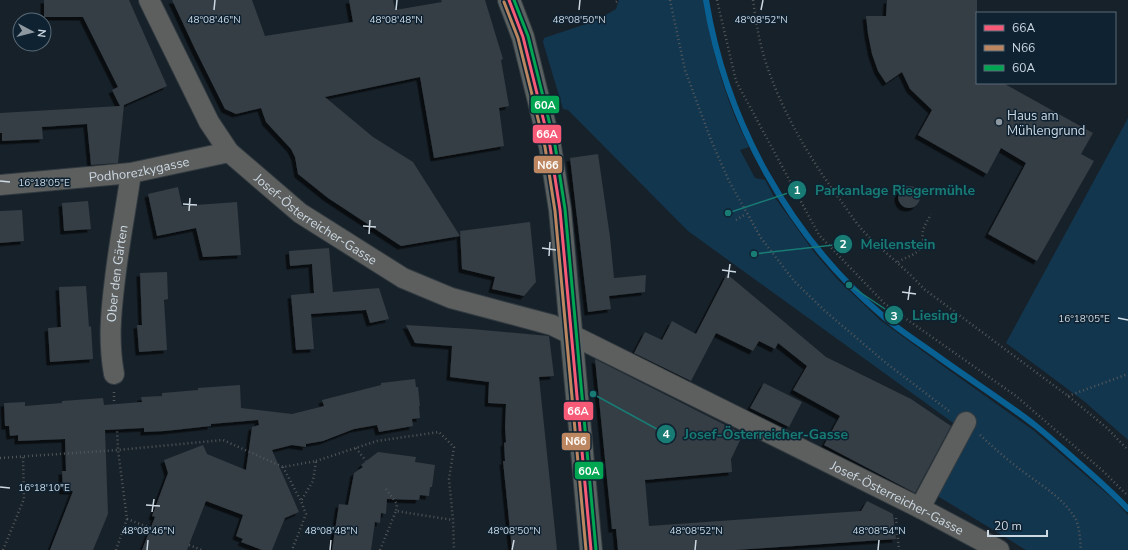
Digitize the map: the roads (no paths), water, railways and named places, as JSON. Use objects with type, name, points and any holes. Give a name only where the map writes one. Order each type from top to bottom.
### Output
[{"type":"main road","points":[[509,0],[523,37],[550,146],[560,210],[570,334],[591,550]]},
{"type":"street","name":"Josef-Österreicher-Gasse","points":[[148,0],[209,122],[229,152],[300,213],[403,278],[451,298],[552,325],[895,495],[999,550]]},
{"type":"street","name":"Podhorezkygasse","points":[[0,185],[131,173],[229,152]]},
{"type":"street","name":"Ober den Gärten","points":[[114,374],[110,322],[116,268],[131,173]]},
{"type":"street","points":[[920,508],[966,422]]},
{"type":"waterway","points":[[706,0],[715,45],[729,90],[746,133],[767,174],[791,213],[818,250],[849,284],[883,316],[1036,426],[1117,497],[1128,509]]},
{"type":"place","name":"Haus am Mühlengrund","points":[[999,122]]},
{"type":"place","name":"Parkanlage Riegermühle","points":[[728,213]]},
{"type":"place","name":"Meilenstein","points":[[754,254]]},
{"type":"place","name":"Liesing","points":[[849,285]]},
{"type":"place","name":"Josef-Österreicher-Gasse","points":[[593,394]]}]
